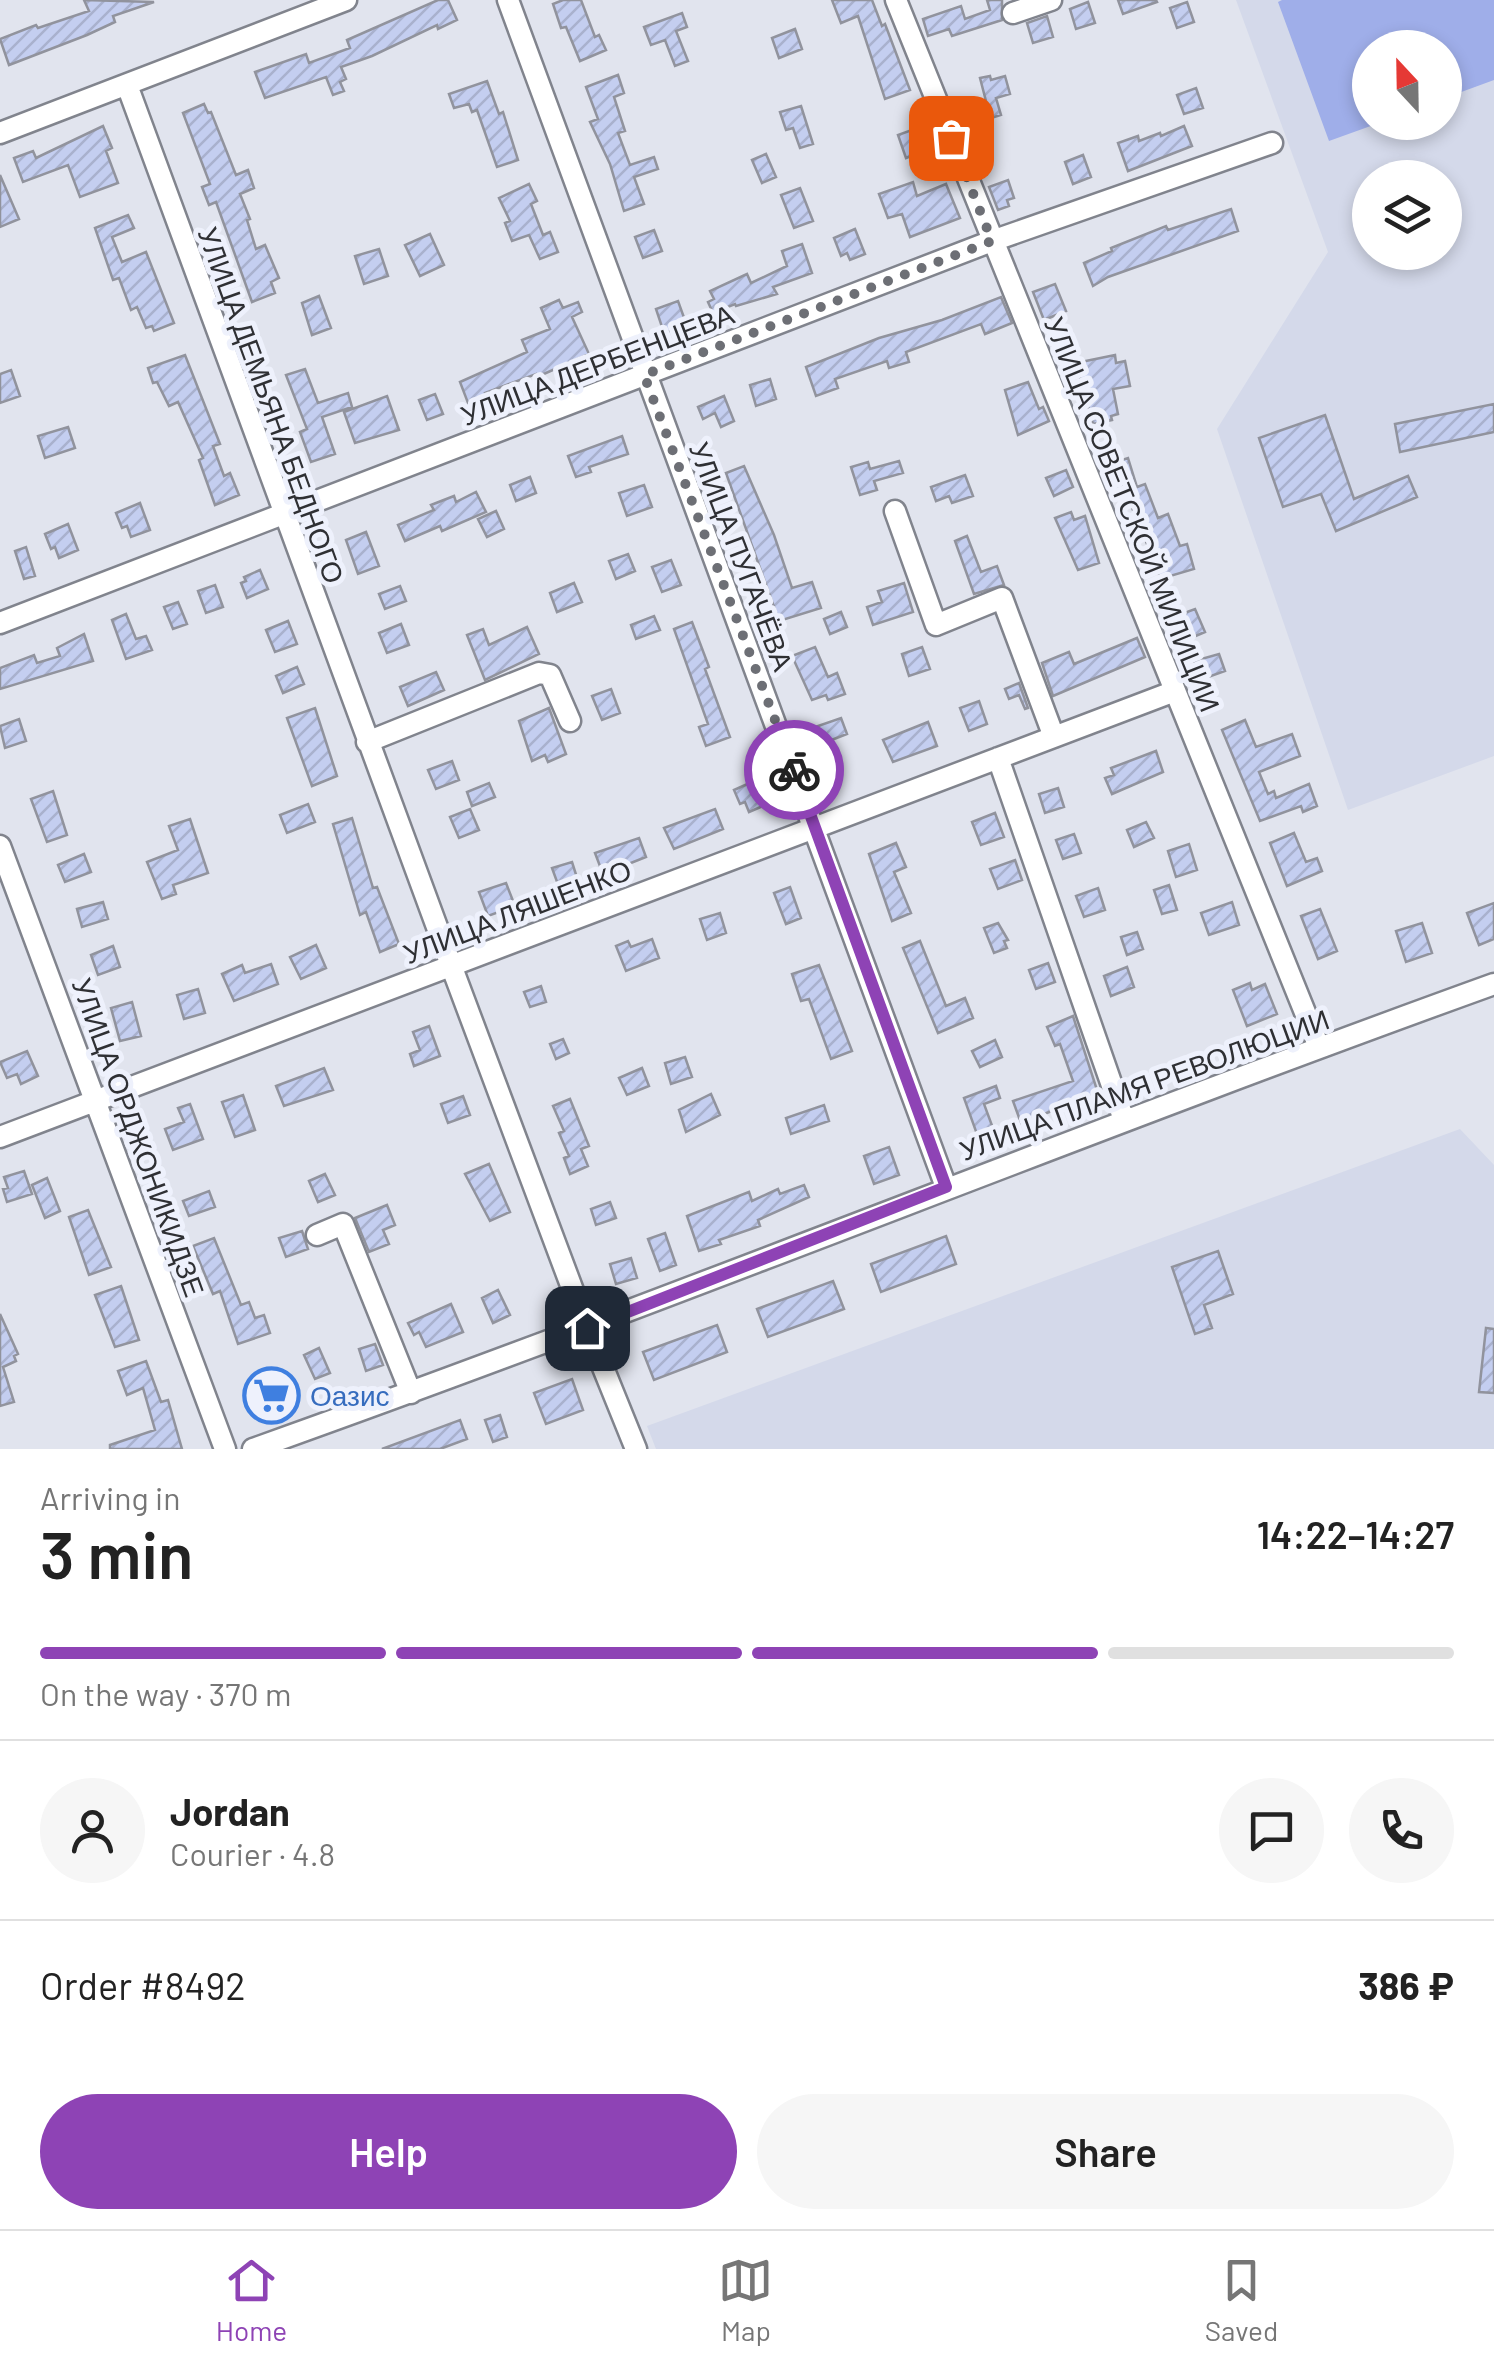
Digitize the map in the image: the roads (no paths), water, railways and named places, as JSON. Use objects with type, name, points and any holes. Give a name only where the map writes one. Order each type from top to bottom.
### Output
[{"type":"street","points":[[0,133],[346,0]]},
{"type":"street","name":"УЛИЦА ПУГАЧЁВА","points":[[508,0],[946,1187]]},
{"type":"street","name":"УЛИЦА СОВЕТСКОЙ МИЛИЦИИ","points":[[896,0],[1319,1048]]},
{"type":"street","points":[[1013,13],[1051,0]]},
{"type":"street","name":"УЛИЦА ДЕМЬЯНА БЕДНОГО","points":[[126,85],[282,514],[636,1449]]},
{"type":"street","name":"УЛИЦА ДЕРБЕНЦЕВА","points":[[0,623],[992,241],[1272,143]]},
{"type":"street","points":[[895,511],[936,625],[1002,598],[1054,736]]},
{"type":"street","points":[[368,742],[539,673],[550,675],[570,721]]},
{"type":"street","name":"УЛИЦА ЛЯШЕНКО","points":[[0,1137],[1175,691]]},
{"type":"street","points":[[998,758],[1124,1120]]},
{"type":"street","name":"УЛИЦА ОРДЖОНИКИДЗЕ","points":[[0,846],[225,1449]]},
{"type":"street","name":"УЛИЦА ПЛАМЯ РЕВОЛЮЦИИ","points":[[253,1449],[587,1328],[946,1187],[1494,984]]},
{"type":"street","points":[[317,1235],[343,1224],[411,1393]]},
{"type":"place","name":"Оазис","points":[[271,1395]]}]
